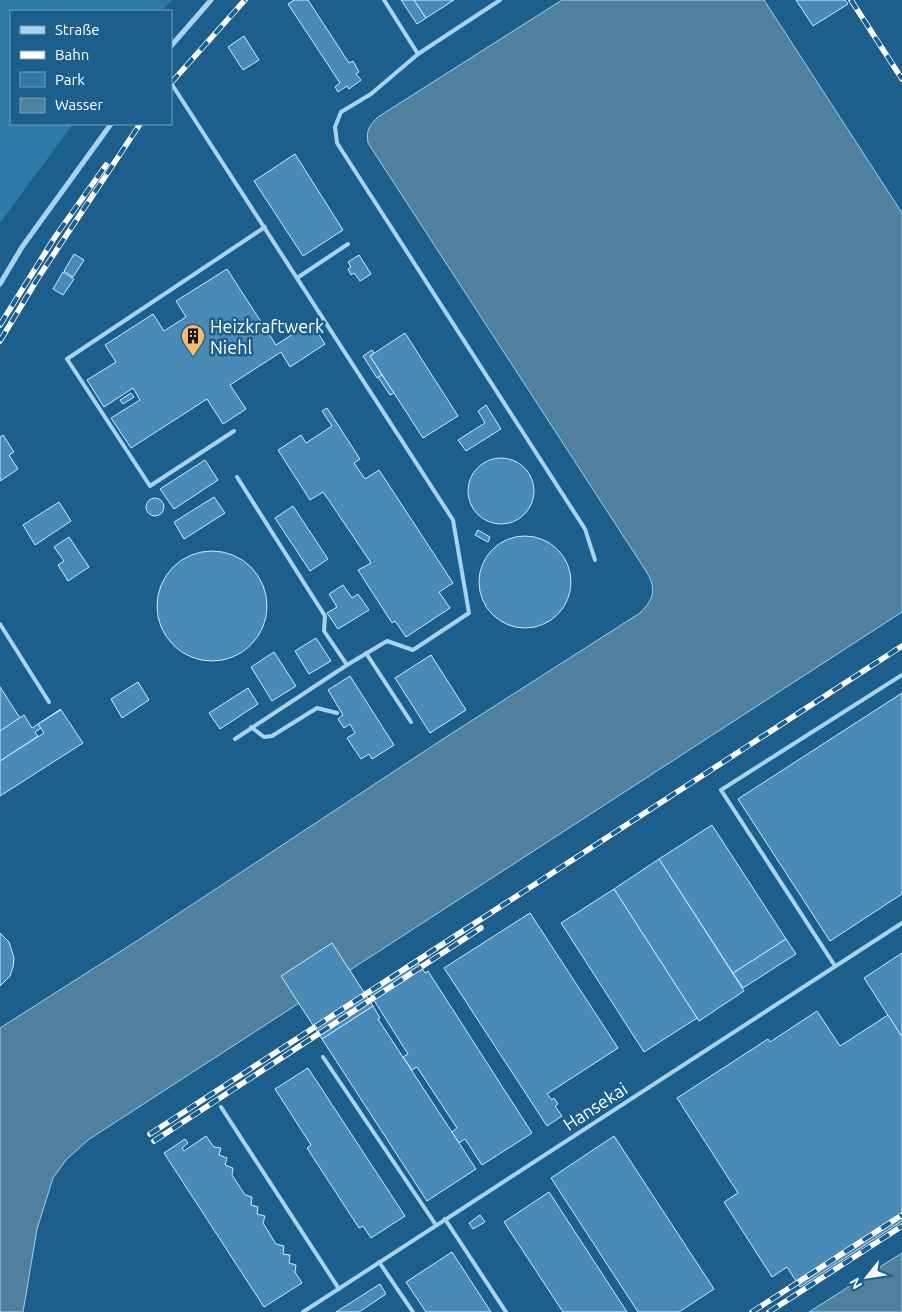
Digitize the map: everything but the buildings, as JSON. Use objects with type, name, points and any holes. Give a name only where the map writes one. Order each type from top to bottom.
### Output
[{"type":"street","points":[[172,45],[211,0]]},
{"type":"street","points":[[0,284],[22,247],[110,125]]},
{"type":"lane","points":[[384,0],[418,54]]},
{"type":"lane","points":[[500,0],[418,54],[371,94],[341,112],[335,126],[337,142],[585,529],[595,560]]},
{"type":"lane","points":[[172,85],[453,520],[469,614],[413,650],[387,641],[234,739]]},
{"type":"lane","points":[[234,431],[150,486],[67,359],[265,227]]},
{"type":"lane","points":[[297,278],[348,244]]},
{"type":"lane","points":[[237,477],[325,616],[324,630],[347,665]]},
{"type":"lane","points":[[0,624],[49,702]]},
{"type":"lane","points":[[366,653],[411,722]]},
{"type":"lane","points":[[835,966],[721,790],[902,674]]},
{"type":"lane","points":[[251,728],[264,738],[272,736],[317,708],[337,713]]},
{"type":"lane","name":"Hansekai","points":[[303,1312],[902,923]]},
{"type":"lane","points":[[323,1057],[436,1225]]},
{"type":"lane","points":[[221,1108],[339,1289]]},
{"type":"lane","points":[[446,1219],[506,1312]]},
{"type":"lane","points":[[379,1262],[413,1312]]},
{"type":"green space","points":[[0,0],[172,0],[163,10],[10,10],[10,125],[72,125],[0,223]]},
{"type":"water","points":[[562,0],[764,0],[902,213],[902,612],[88,1140],[66,1160],[53,1178],[37,1229],[23,1312],[0,1312],[0,1028],[640,613],[651,598],[652,583],[646,571],[368,143],[367,135],[369,128],[378,117]]},
{"type":"water","points":[[902,1253],[902,1312],[809,1312]]},
{"type":"railway","points":[[172,82],[245,0]]},
{"type":"railway","points":[[851,0],[902,79]]},
{"type":"railway","points":[[0,341],[38,278],[139,125]]},
{"type":"railway","points":[[0,325],[55,237],[106,165]]},
{"type":"railway","points":[[150,1134],[902,646]]},
{"type":"railway","points":[[154,1141],[481,928]]},
{"type":"railway","points":[[752,1312],[902,1215]]},
{"type":"railway","points":[[769,1312],[902,1226]]},
{"type":"place","name":"Heizkraftwerk Niehl","points":[[193,357]]}]
